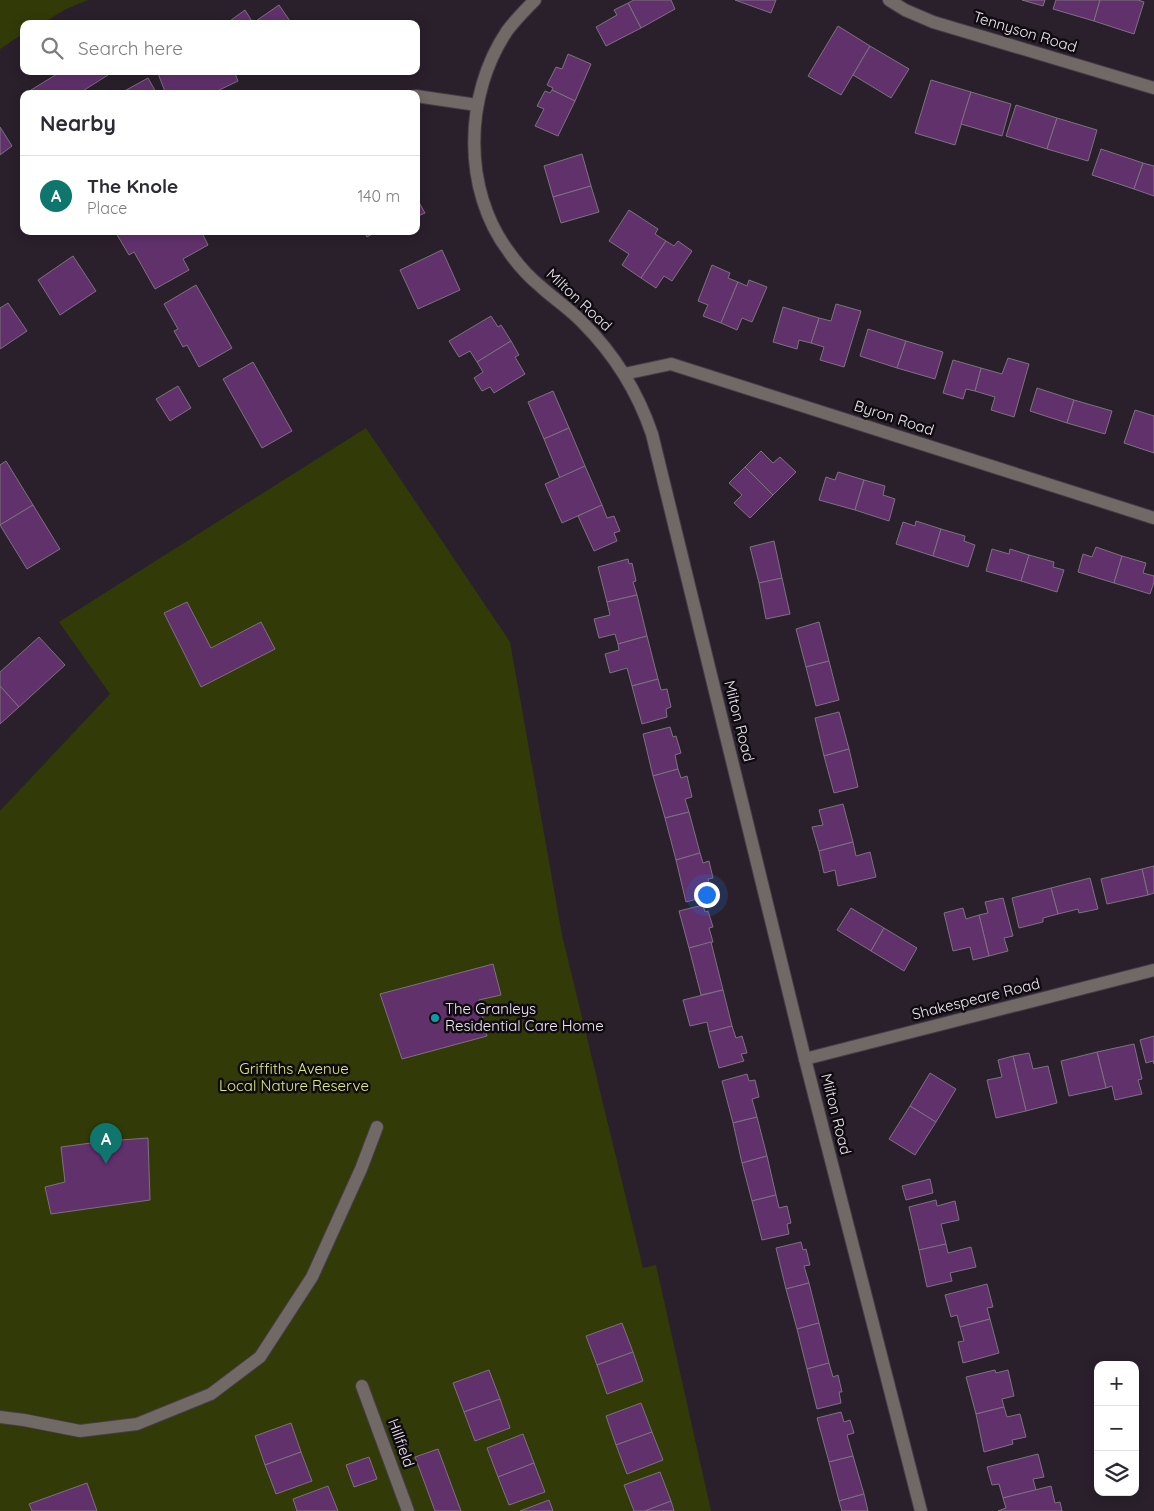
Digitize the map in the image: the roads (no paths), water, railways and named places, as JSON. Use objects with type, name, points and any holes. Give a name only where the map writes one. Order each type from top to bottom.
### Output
[{"type":"street","name":"Milton Road","points":[[535,0],[507,31],[494,54],[484,79],[474,130],[475,164],[478,181],[494,229],[508,250],[523,270],[540,287],[584,323],[605,347],[624,374],[640,403],[652,434],[805,1059],[921,1511]]},
{"type":"street","name":"Tennyson Road","points":[[889,0],[905,10],[933,22],[1154,88]]},
{"type":"street","points":[[420,97],[478,104]]},
{"type":"street","name":"Byron Road","points":[[624,374],[671,364],[1154,518]]},
{"type":"street","name":"Shakespeare Road","points":[[805,1059],[1154,970]]},
{"type":"street","points":[[0,1417],[80,1432],[137,1424],[211,1394],[260,1357],[312,1277],[361,1169],[377,1127]]},
{"type":"street","name":"Hillfield","points":[[362,1386],[408,1511]]},
{"type":"place","name":"The Granleys Residential Care Home","points":[[435,1018]]},
{"type":"place","name":"The Knole","points":[[106,1164]]},
{"type":"park label","name":"Griffiths Avenue Local Nature Reserve","points":[[294,1078]]}]
